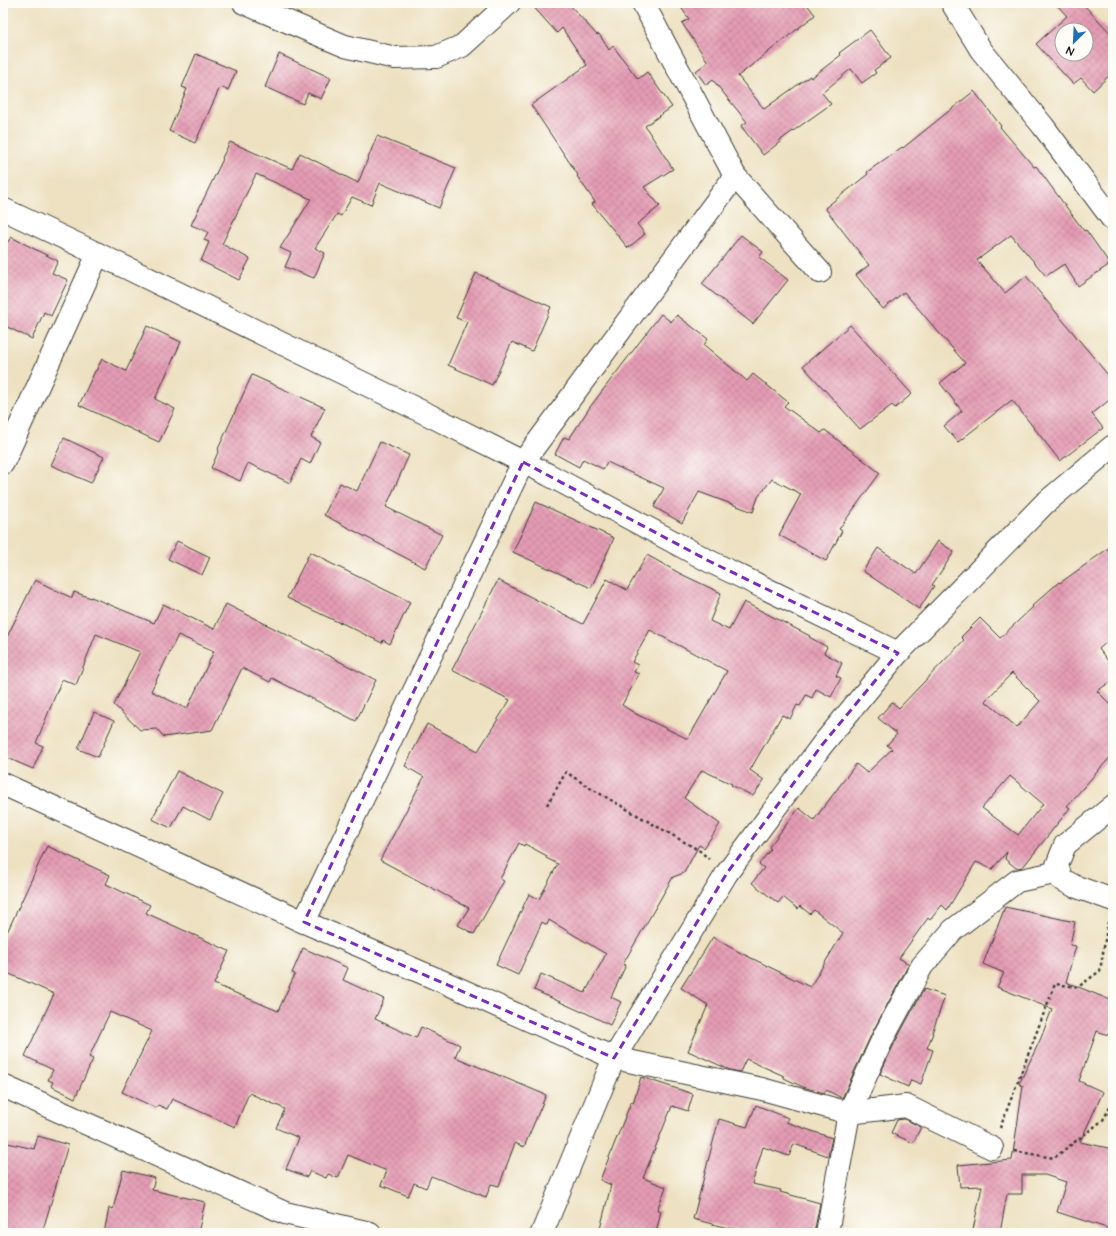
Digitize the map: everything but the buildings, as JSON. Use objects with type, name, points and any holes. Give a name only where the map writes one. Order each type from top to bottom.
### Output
[{"type":"street","points":[[244,3],[344,46],[395,58],[436,57],[462,46],[509,3]]},
{"type":"street","points":[[643,3],[735,176],[820,272]]},
{"type":"street","points":[[952,3],[981,50],[1043,126],[1113,220]]},
{"type":"street","points":[[304,922],[524,462],[735,176]]},
{"type":"street","points":[[3,209],[428,414],[524,462],[709,561],[898,653]]},
{"type":"street","points":[[3,463],[98,254]]},
{"type":"street","points":[[542,1233],[614,1058],[727,873],[822,745],[898,653],[1044,504],[1113,446]]},
{"type":"street","points":[[3,784],[304,922],[614,1058],[762,1089],[849,1113],[906,1106],[992,1148]]},
{"type":"street","points":[[1112,900],[1074,886],[1061,879],[1057,865],[1065,845],[1113,806]]},
{"type":"street","points":[[827,1233],[849,1113],[884,1036],[922,966],[953,930],[1017,880],[1059,872]]},
{"type":"street","points":[[3,1086],[285,1214],[370,1233]]},
{"type":"path","points":[[547,805],[566,772],[590,788],[700,851],[727,873]]},
{"type":"path","points":[[1112,900],[1100,970],[1078,987],[1055,984],[992,1148],[1054,1158],[1104,1120],[1113,1102]]},
{"type":"highlighted area","points":[[523,462],[709,561],[898,653],[822,745],[727,873],[614,1058],[304,922]]}]
